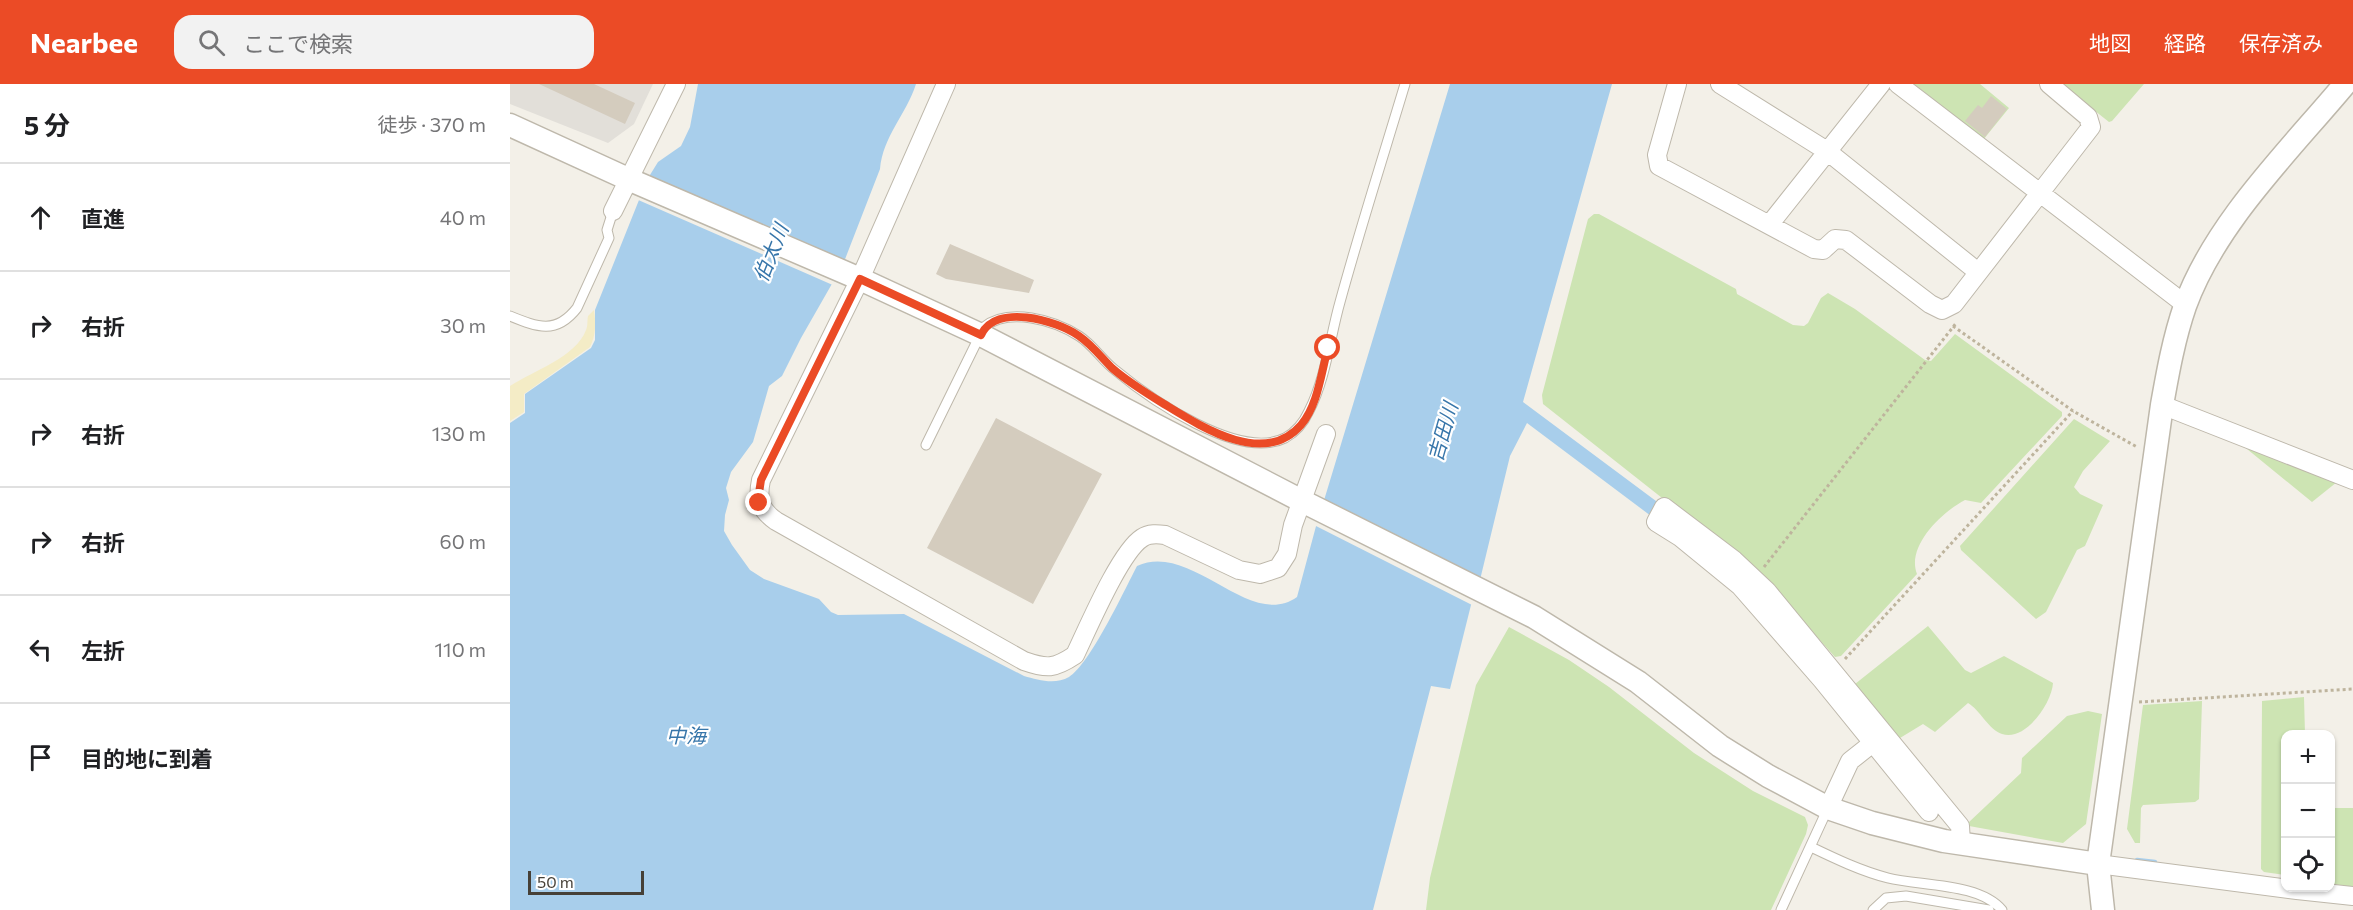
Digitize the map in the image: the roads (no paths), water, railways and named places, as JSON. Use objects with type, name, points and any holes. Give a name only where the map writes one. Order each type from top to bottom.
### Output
[{"type":"street","points":[[613,211],[676,84]]},
{"type":"street","points":[[946,84],[860,279],[761,480],[759,503],[765,513],[1024,661],[1045,669],[1061,664],[1075,655],[1126,553],[1143,537],[1153,534],[1165,535],[1239,570],[1260,574],[1278,568],[1284,561],[1309,505],[1326,434]]},
{"type":"street","points":[[1677,84],[1657,155],[1659,166],[1818,250],[1822,250],[1835,239],[1846,240],[1936,308],[1942,310],[1954,304],[2041,193],[2091,124],[2088,117],[2049,84]]},
{"type":"street","points":[[1720,84],[1827,151],[1978,272]]},
{"type":"street","points":[[1769,225],[1881,84]]},
{"type":"street","points":[[1898,84],[2186,305]]},
{"type":"street","points":[[2103,910],[2098,864],[2120,703],[2162,405],[2170,360],[2186,305],[2216,245],[2235,217],[2345,84]]},
{"type":"street","points":[[510,125],[628,179],[860,279],[981,335],[1309,505],[1534,616],[1638,682],[1720,746],[1768,776],[1828,808],[1872,823],[1961,843],[2098,864],[2353,896]]},
{"type":"street","points":[[2162,405],[2353,480]]},
{"type":"street","points":[[1659,516],[1664,507],[1684,532],[1828,676],[1960,826],[1961,843]]},
{"type":"street","points":[[1684,532],[1754,578],[1828,676],[1874,742],[1929,812]]},
{"type":"street","points":[[1828,808],[1850,761],[1874,742]]},
{"type":"lane","points":[[926,445],[984,327],[1001,319],[1030,318],[1048,322],[1079,336],[1130,382],[1212,432],[1243,442],[1258,444],[1284,439],[1301,424],[1315,396],[1339,303],[1405,84]]},
{"type":"lane","points":[[510,316],[540,327],[555,325],[570,317],[609,238],[607,230],[613,211]]},
{"type":"lane","points":[[1781,910],[1828,808]]},
{"type":"lane","points":[[1811,847],[1856,867],[1889,878],[1976,893],[1992,900],[2002,910]]},
{"type":"lane","points":[[1873,910],[1886,898],[1906,896],[1989,910]]},
{"type":"water","points":[[698,84],[916,84],[885,146],[880,169],[842,267],[645,183],[658,162],[681,146],[690,127]]},
{"type":"water","name":"吉田川","points":[[1450,84],[1612,84],[1523,402],[1660,504],[1651,516],[1527,423],[1510,456],[1479,584],[1322,507]]},
{"type":"water","name":"中海","points":[[643,190],[837,275],[782,376],[769,386],[753,442],[731,472],[726,488],[729,500],[724,531],[750,570],[764,579],[819,599],[831,612],[838,615],[904,614],[1024,676],[1058,681],[1069,677],[1087,658],[1137,566],[1158,562],[1178,565],[1259,603],[1279,604],[1297,597],[1319,515],[1474,593],[1450,689],[1431,686],[1373,910],[510,910],[510,423],[525,413],[525,394],[591,348],[595,340],[595,310]]},
{"type":"waterway","points":[[2137,860],[2155,862]]},
{"type":"water label","name":"伯太川","points":[[771,253]]}]
